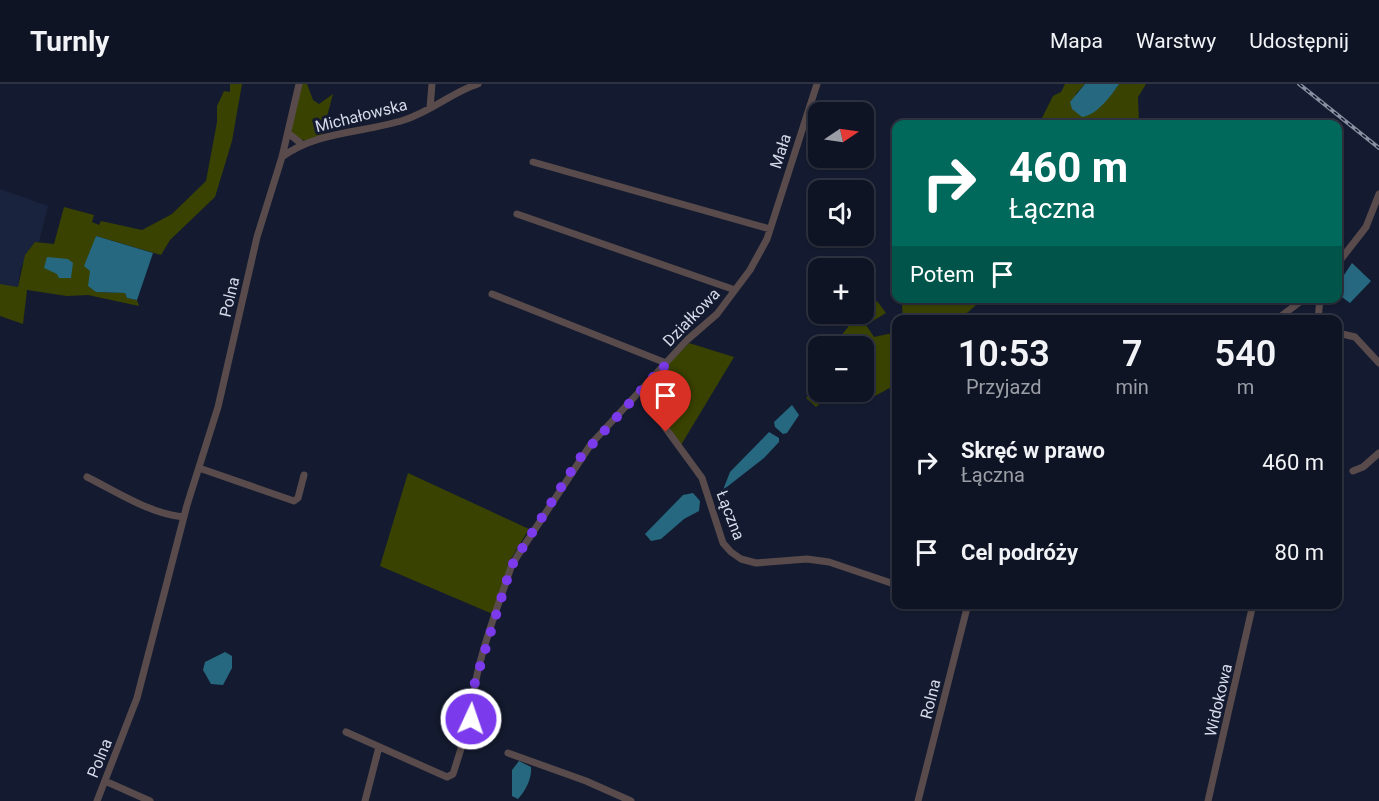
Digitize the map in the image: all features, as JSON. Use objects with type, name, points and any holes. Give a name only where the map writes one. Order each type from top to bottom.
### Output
[{"type":"street","name":"Polna","points":[[97,801],[137,698],[184,517],[218,407],[257,237],[282,157],[299,84]]},
{"type":"street","points":[[430,108],[432,84]]},
{"type":"street","name":"Michałowska","points":[[282,157],[303,145],[404,120],[430,108],[464,86],[478,84]]},
{"type":"street","name":"Mała","points":[[770,228],[817,84]]},
{"type":"street","points":[[288,133],[303,145]]},
{"type":"street","points":[[533,162],[770,228]]},
{"type":"street","points":[[1342,258],[1366,227],[1379,194]]},
{"type":"street","points":[[517,214],[735,290]]},
{"type":"street","name":"Działkowa","points":[[477,735],[473,727],[473,689],[511,567],[579,459],[687,339],[717,314],[760,254],[770,228]]},
{"type":"street","points":[[492,294],[665,364]]},
{"type":"street","points":[[1283,315],[1298,303]]},
{"type":"street","points":[[1342,334],[1355,337],[1379,363]]},
{"type":"street","name":"Łączna","points":[[665,364],[664,426],[702,478],[723,543],[731,552],[741,559],[756,562],[807,559],[829,562],[892,583]]},
{"type":"street","points":[[1353,471],[1363,467],[1379,453]]},
{"type":"street","points":[[198,468],[294,501],[298,498],[304,476]]},
{"type":"street","points":[[87,477],[152,509],[169,516],[184,517]]},
{"type":"street","name":"Rolna","points":[[918,801],[967,609]]},
{"type":"street","name":"Widokowa","points":[[1208,801],[1252,609]]},
{"type":"street","points":[[346,732],[447,777],[453,774],[466,733],[473,727]]},
{"type":"street","points":[[365,801],[379,747]]},
{"type":"street","points":[[508,753],[586,781],[631,801]]},
{"type":"street","points":[[105,781],[150,801]]},
{"type":"shaded area","points":[[1085,84],[1119,84],[1098,109],[1082,117],[1072,109],[1070,102]]},
{"type":"shaded area","points":[[0,189],[48,206],[39,242],[35,242],[20,269],[18,287],[0,284]]},
{"type":"shaded area","points":[[96,236],[153,253],[137,300],[127,298],[125,293],[96,292],[88,286],[90,271],[84,266]]},
{"type":"shaded area","points":[[47,257],[68,259],[73,263],[71,278],[59,278],[57,274],[44,268]]},
{"type":"shaded area","points":[[1352,263],[1371,281],[1350,303],[1342,297],[1342,278]]},
{"type":"shaded area","points":[[792,405],[799,415],[787,433],[783,434],[775,427],[774,422]]},
{"type":"shaded area","points":[[769,432],[779,438],[779,442],[764,458],[723,490],[730,472]]},
{"type":"shaded area","points":[[693,493],[700,501],[699,511],[684,519],[661,539],[651,541],[645,534],[683,495]]},
{"type":"shaded area","points":[[225,652],[232,656],[232,668],[223,685],[211,684],[203,670],[205,662]]},
{"type":"shaded area","points":[[519,761],[531,767],[531,775],[524,792],[518,799],[512,796],[512,770]]},
{"type":"green space","points":[[230,84],[242,84],[232,141],[215,197],[170,240],[161,255],[96,236],[90,271],[96,292],[125,293],[127,298],[137,300],[139,306],[88,295],[67,296],[27,290],[23,324],[0,316],[0,284],[18,287],[25,255],[35,242],[54,244],[64,207],[94,215],[92,222],[99,225],[101,221],[142,230],[172,214],[206,181],[217,122],[217,106],[224,91],[230,92]]},
{"type":"green space","points":[[302,84],[307,84],[313,100],[319,104],[333,94],[322,135],[306,141],[295,137],[291,131]]},
{"type":"green space","points":[[1065,84],[1085,84],[1075,95],[1103,103],[1119,84],[1146,84],[1138,97],[1139,120],[1041,120],[1053,96],[1061,92]]},
{"type":"green space","points":[[877,301],[886,313],[874,320],[874,302]]},
{"type":"green space","points":[[905,303],[978,303],[965,315],[903,315],[902,305]]},
{"type":"green space","points":[[848,324],[868,324],[866,325],[873,336],[841,336]]},
{"type":"green space","points":[[892,333],[892,387],[874,396],[874,337]]},
{"type":"green space","points":[[689,343],[734,357],[681,445],[666,426],[666,366]]},
{"type":"green space","points":[[810,402],[824,402],[816,407]]},
{"type":"green space","points":[[408,473],[529,529],[509,562],[495,615],[380,566]]},
{"type":"railway","points":[[1299,84],[1379,148]]},
{"type":"route","points":[[471,719],[473,689],[511,567],[579,459],[664,365],[663,417],[666,432]]}]
